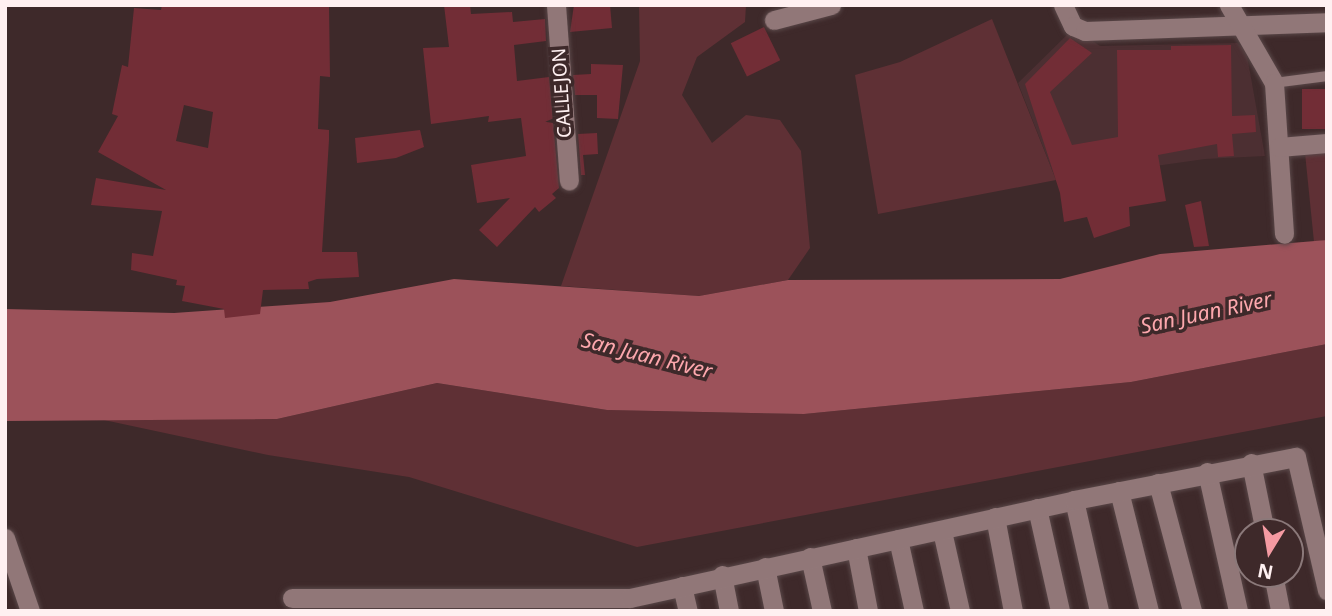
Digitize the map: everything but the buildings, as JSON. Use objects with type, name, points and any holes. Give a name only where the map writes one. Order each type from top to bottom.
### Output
[{"type":"street","name":"CALLEJON","points":[[556,5],[569,181]]},
{"type":"street","points":[[774,20],[831,5]]},
{"type":"street","points":[[1063,5],[1073,26],[1085,31],[1327,22]]},
{"type":"street","points":[[1229,5],[1274,83],[1284,234]]},
{"type":"street","points":[[1279,147],[1327,143]]},
{"type":"street","points":[[292,598],[632,604],[722,575],[942,531],[995,517],[1207,472],[1296,457],[1327,590]]},
{"type":"street","points":[[1251,463],[1262,518]]},
{"type":"street","points":[[1207,472],[1238,611]]},
{"type":"street","points":[[1158,483],[1192,611]]},
{"type":"street","points":[[1119,491],[1149,611]]},
{"type":"street","points":[[1074,500],[1099,611]]},
{"type":"street","points":[[1037,508],[1060,611]]},
{"type":"street","points":[[995,517],[1013,611]]},
{"type":"street","points":[[942,531],[960,611]]},
{"type":"street","points":[[5,538],[30,611]]},
{"type":"street","points":[[898,539],[914,611]]},
{"type":"street","points":[[856,548],[868,611]]},
{"type":"street","points":[[810,556],[822,611]]},
{"type":"street","points":[[765,567],[774,611]]},
{"type":"street","points":[[722,575],[729,611]]},
{"type":"street","points":[[682,586],[688,611]]},
{"type":"street","points":[[1276,588],[1280,611]]},
{"type":"lane","points":[[1274,83],[1327,76]]},
{"type":"shaded area","points":[[639,5],[746,5],[745,22],[697,57],[682,95],[712,143],[746,115],[780,120],[801,151],[810,248],[788,280],[699,296],[561,286],[640,61]]},
{"type":"shaded area","points":[[992,19],[1056,180],[878,214],[855,75],[900,62]]},
{"type":"shaded area","points":[[1074,28],[1100,46],[1237,43],[1246,50],[1265,156],[1205,159],[1056,180],[1018,83]]},
{"type":"shaded area","points":[[1327,152],[1327,240],[1314,242],[1305,153]]},
{"type":"shaded area","points":[[1327,344],[1327,416],[637,547],[409,477],[268,455],[104,420],[277,419],[437,383],[607,410],[804,414],[1131,382]]},
{"type":"water","name":"San Juan River","points":[[1327,240],[1327,344],[1131,382],[804,414],[607,410],[437,383],[277,419],[5,421],[5,309],[174,313],[330,302],[454,279],[699,296],[788,280],[1060,279],[1160,254]]}]
